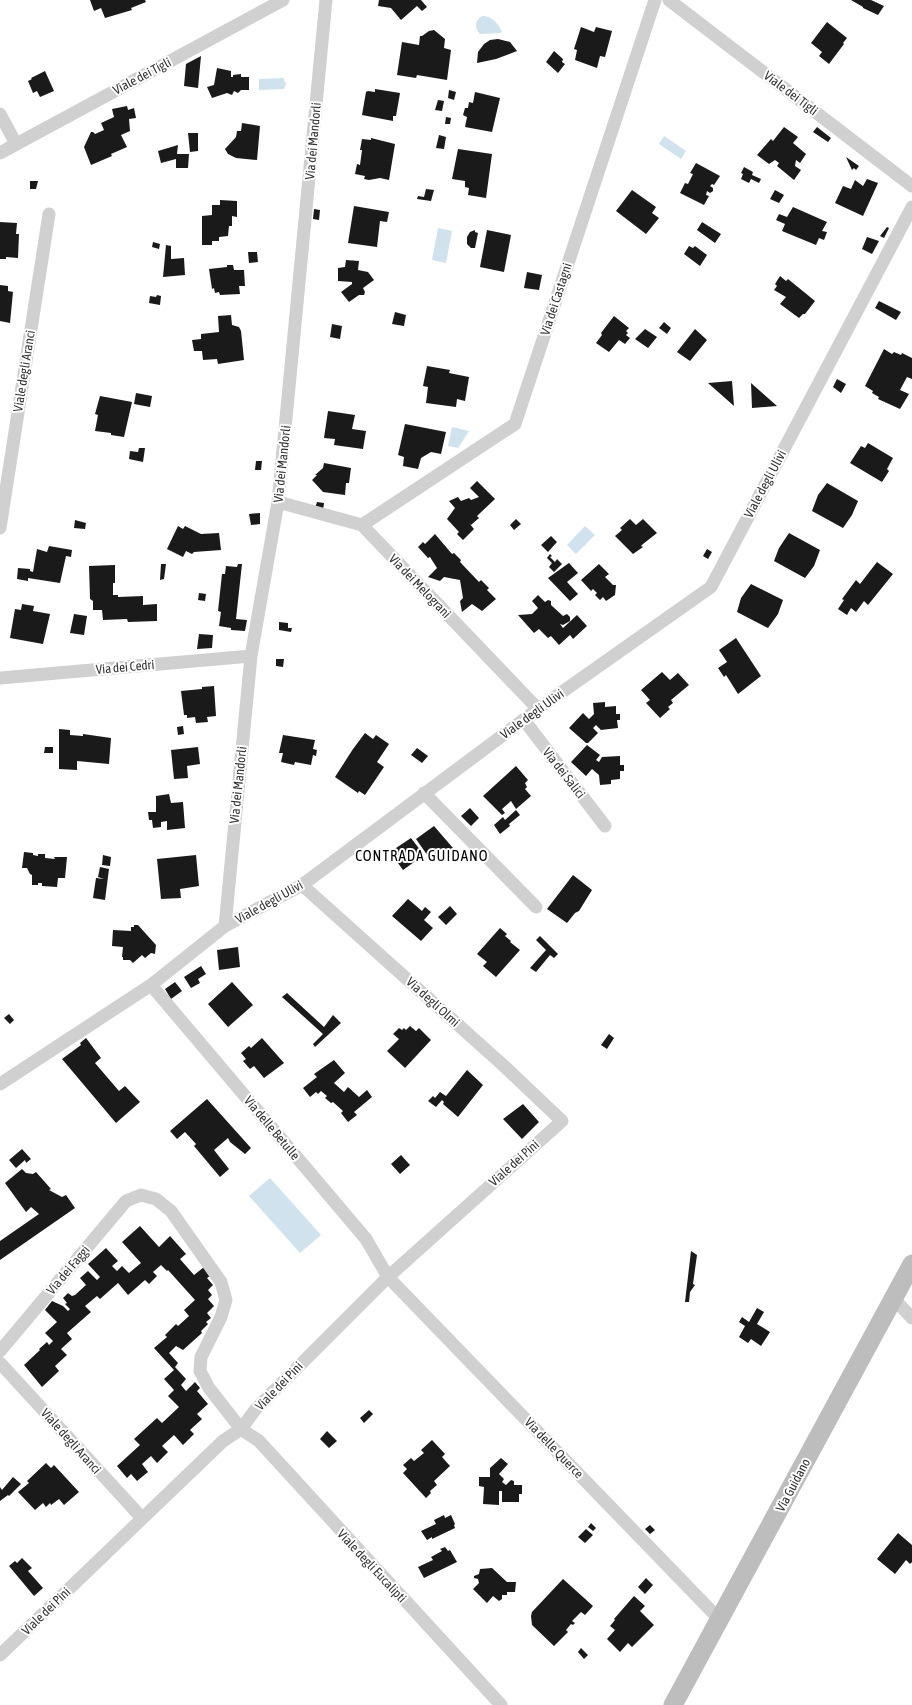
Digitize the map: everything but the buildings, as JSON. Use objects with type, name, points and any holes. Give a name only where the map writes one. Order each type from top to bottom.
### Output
[{"type":"main road","name":"Via Guidano","points":[[673,1705],[912,1264]]},
{"type":"street","name":"Viale dei Tigli","points":[[0,153],[283,0]]},
{"type":"street","name":"Via dei Mandorli","points":[[225,926],[251,656],[278,502],[326,0]]},
{"type":"street","name":"Via dei Castagni","points":[[362,525],[515,424],[655,0]]},
{"type":"street","name":"Viale dei Tigli","points":[[670,0],[912,186]]},
{"type":"street","points":[[0,114],[16,144]]},
{"type":"street","name":"Viale degli Ulivi","points":[[0,1084],[151,985],[225,926],[302,885],[538,709],[711,587],[912,207]]},
{"type":"street","name":"Viale degli Aranci","points":[[0,528],[49,214]]},
{"type":"street","points":[[278,502],[362,525]]},
{"type":"street","name":"Via dei Melograni","points":[[362,525],[538,709]]},
{"type":"street","name":"Via dei Cedri","points":[[0,678],[251,656]]},
{"type":"street","name":"Via dei Salici","points":[[524,720],[605,826]]},
{"type":"street","points":[[424,793],[536,908]]},
{"type":"street","name":"Via degli Olmi","points":[[302,885],[562,1120]]},
{"type":"street","name":"Via delle Betulle","points":[[151,985],[366,1239],[388,1277]]},
{"type":"street","name":"Viale dei Pini","points":[[0,1655],[223,1441],[241,1429],[255,1410],[388,1277],[562,1120]]},
{"type":"street","name":"Via dei Faggi","points":[[0,1351],[126,1201],[141,1195]]},
{"type":"street","name":"Viale degli Eucalipti","points":[[141,1195],[156,1199],[171,1211],[221,1282],[226,1300],[221,1316],[201,1356],[200,1371],[209,1388],[241,1429],[259,1441],[501,1705]]},
{"type":"street","name":"Via delle Querce","points":[[388,1277],[720,1620]]},
{"type":"street","points":[[894,1298],[912,1318]]},
{"type":"street","name":"Viale degli Aranci","points":[[0,1363],[142,1518]]},
{"type":"water","points":[[482,16],[488,17],[494,21],[502,32],[480,34],[476,24]]},
{"type":"water","points":[[284,78],[286,83],[284,89],[259,90],[259,79]]},
{"type":"water","points":[[664,136],[686,151],[681,159],[659,144]]},
{"type":"water","points":[[438,228],[452,231],[446,263],[432,260]]},
{"type":"water","points":[[452,427],[469,431],[458,448],[448,446]]},
{"type":"water","points":[[585,526],[595,535],[576,554],[567,545]]},
{"type":"water","points":[[270,1178],[321,1235],[300,1253],[249,1196]]},
{"type":"district","name":"CONTRADA GUIDANO","points":[[422,855]]}]
